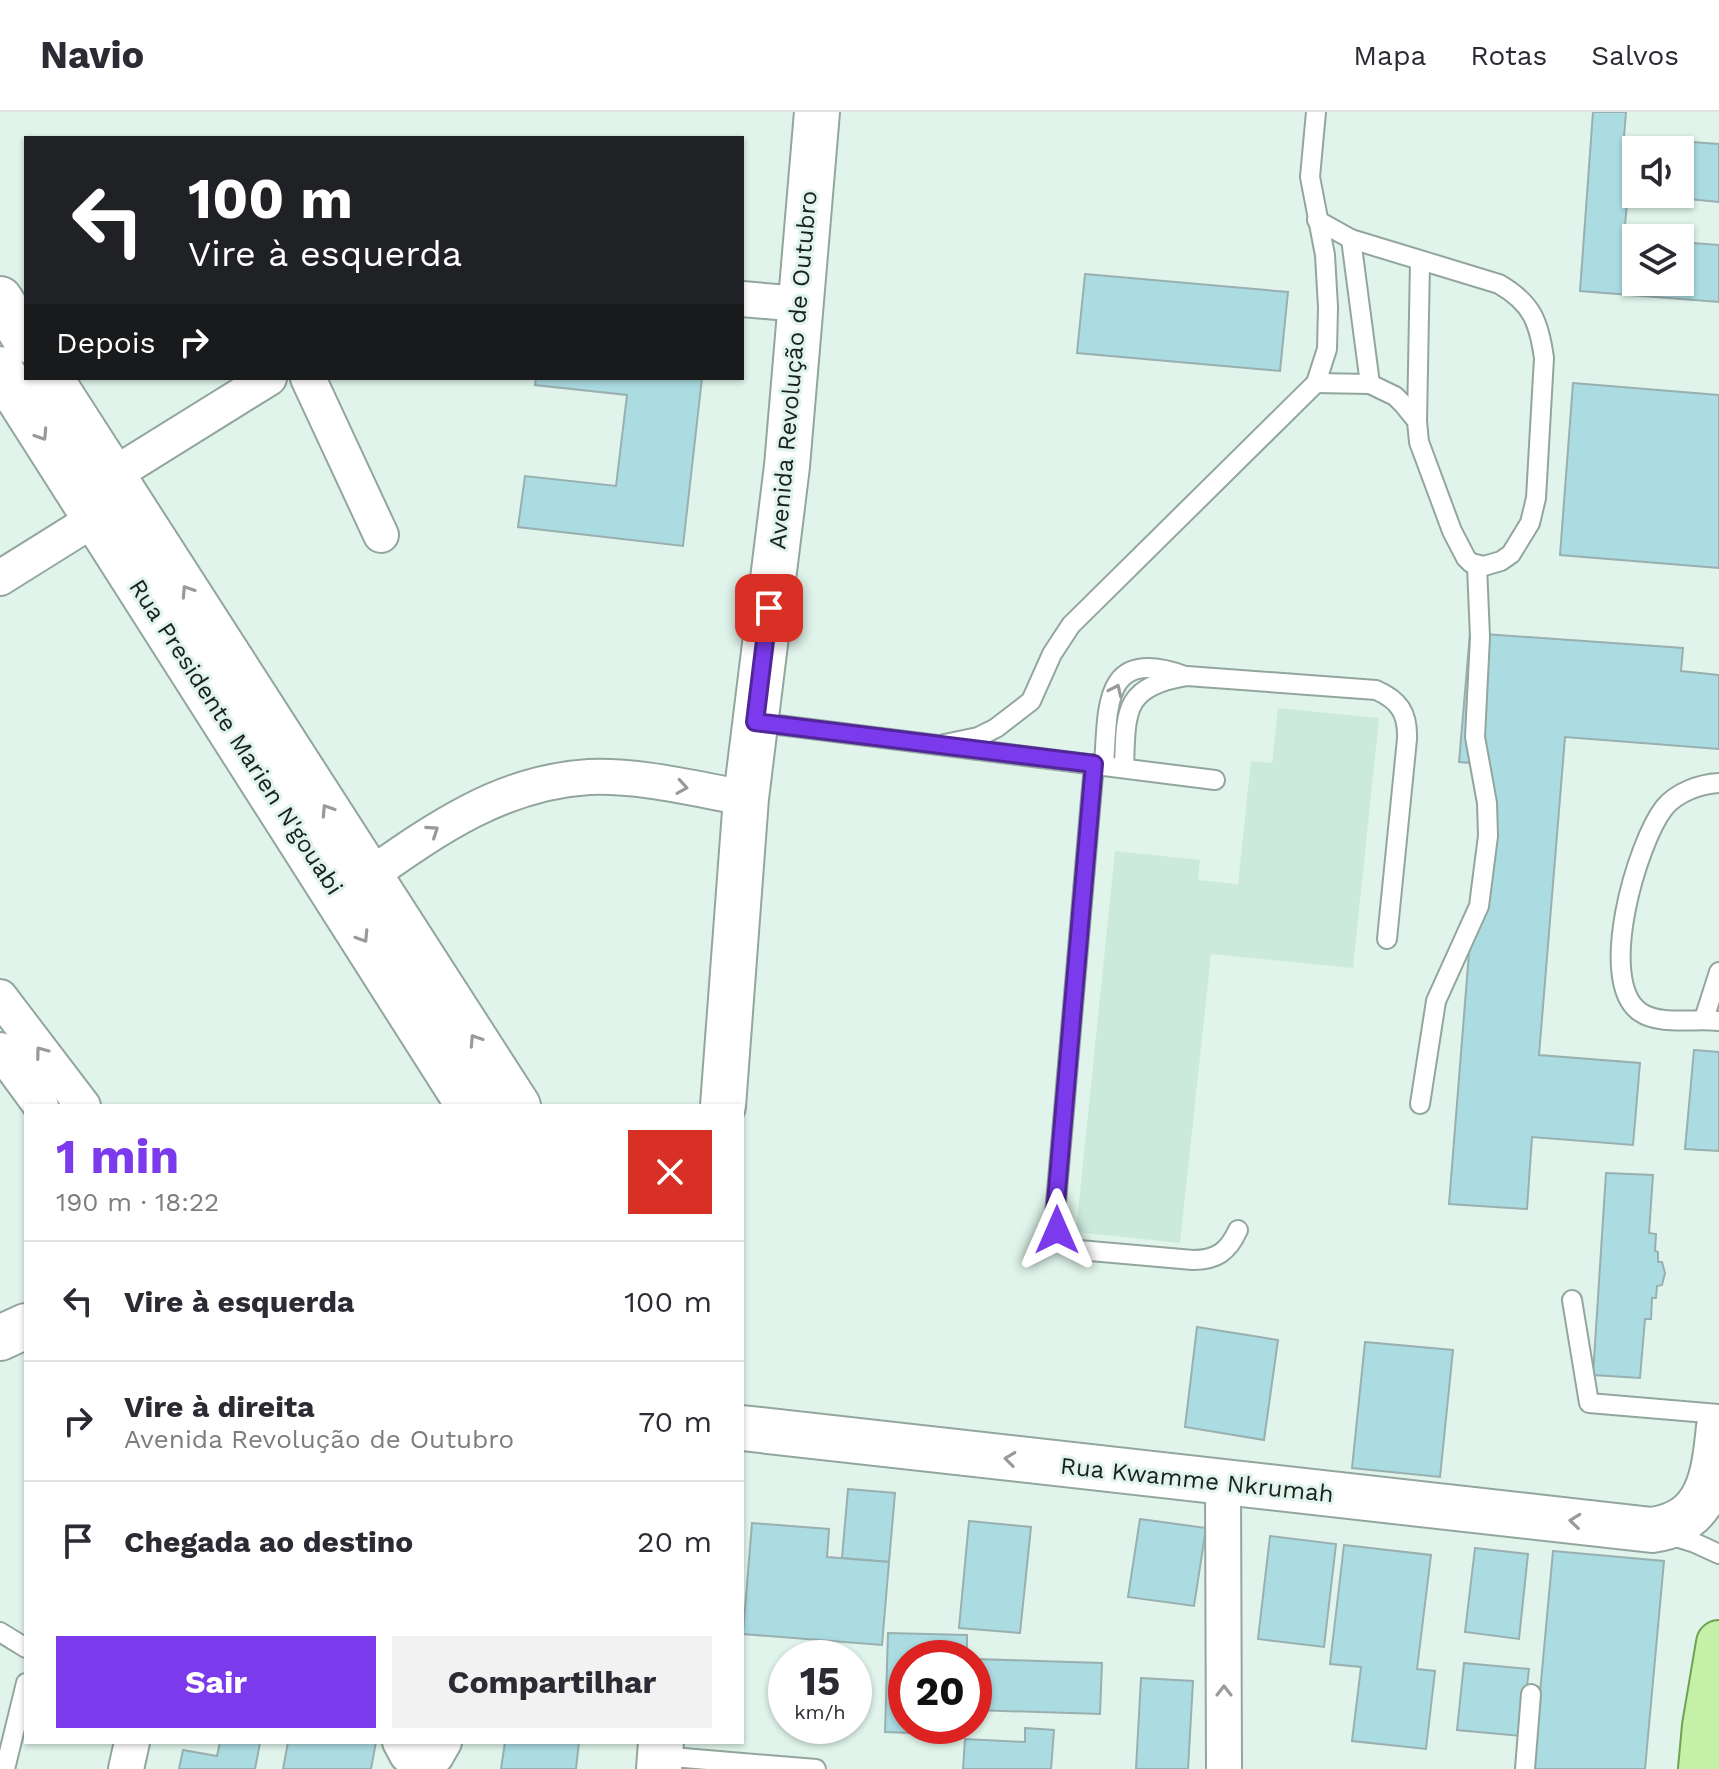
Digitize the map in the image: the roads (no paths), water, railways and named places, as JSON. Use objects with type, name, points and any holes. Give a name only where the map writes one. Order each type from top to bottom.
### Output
[{"type":"main road","points":[[1701,1769],[1719,1643]]},
{"type":"street","name":"Avenida Revolução de Outubro","points":[[718,1101],[746,798],[787,466],[817,112]]},
{"type":"street","points":[[0,299],[24,337]]},
{"type":"street","points":[[744,299],[800,304]]},
{"type":"street","name":"Rua Presidente Marien N'gouabi","points":[[0,369],[468,1104]]},
{"type":"street","name":"Rua Presidente Marien N'gouabi","points":[[51,380],[517,1104]]},
{"type":"street","points":[[113,475],[266,380]]},
{"type":"street","points":[[309,380],[381,535]]},
{"type":"street","points":[[0,578],[96,518]]},
{"type":"street","points":[[369,876],[443,824],[548,781],[591,777],[643,780],[746,798]]},
{"type":"street","points":[[0,997],[81,1104]]},
{"type":"street","points":[[0,1050],[40,1104]]},
{"type":"street","points":[[0,1339],[24,1327]]},
{"type":"street","points":[[0,1339],[24,1343]]},
{"type":"street","name":"Rua Kwamme Nkrumah","points":[[744,1428],[1652,1530]]},
{"type":"street","points":[[1652,1530],[1671,1528],[1688,1518],[1699,1505],[1708,1489],[1717,1444]]},
{"type":"street","points":[[1223,1484],[1224,1769]]},
{"type":"street","points":[[126,1769],[132,1744]]},
{"type":"street","points":[[398,1752],[423,1761],[436,1756],[443,1744]]},
{"type":"lane","points":[[940,745],[978,737],[996,728],[1031,701],[1052,654],[1071,625],[1316,383],[1327,349],[1328,307],[1325,255],[1310,177],[1316,112]]},
{"type":"lane","points":[[1317,220],[1351,239],[1499,284],[1517,294],[1529,307],[1541,338],[1544,358],[1538,467],[1530,523],[1511,554],[1492,565],[1477,566],[1466,558],[1452,531],[1419,442],[1420,262]]},
{"type":"lane","points":[[1351,239],[1370,384]]},
{"type":"lane","points":[[1316,383],[1370,384],[1395,396],[1417,421]]},
{"type":"lane","points":[[1420,1104],[1436,1001],[1479,906],[1488,836],[1487,803],[1475,737],[1480,637],[1477,566]]},
{"type":"lane","points":[[1187,676],[1160,667],[1141,667],[1125,674],[1114,686],[1109,706],[1099,765],[1055,1214],[1057,1230],[1064,1244],[1079,1250],[1193,1260],[1207,1260],[1221,1254],[1232,1244],[1238,1230]]},
{"type":"lane","points":[[1124,768],[1128,713],[1133,700],[1143,689],[1164,680],[1187,676],[1376,690],[1392,697],[1402,708],[1408,722],[1387,939]]},
{"type":"lane","points":[[755,722],[1215,780]]},
{"type":"lane","points":[[1719,783],[1685,791],[1665,807],[1651,831],[1633,878],[1621,949],[1621,971],[1631,1003],[1652,1017],[1712,1020],[1719,972]]},
{"type":"lane","points":[[1572,1300],[1589,1403],[1719,1414]]},
{"type":"lane","points":[[1652,1530],[1719,1554]]},
{"type":"lane","points":[[0,1632],[24,1647]]},
{"type":"lane","points":[[5,1769],[24,1691]]},
{"type":"lane","points":[[1525,1769],[1531,1694]]},
{"type":"lane","points":[[660,1756],[816,1769]]}]
